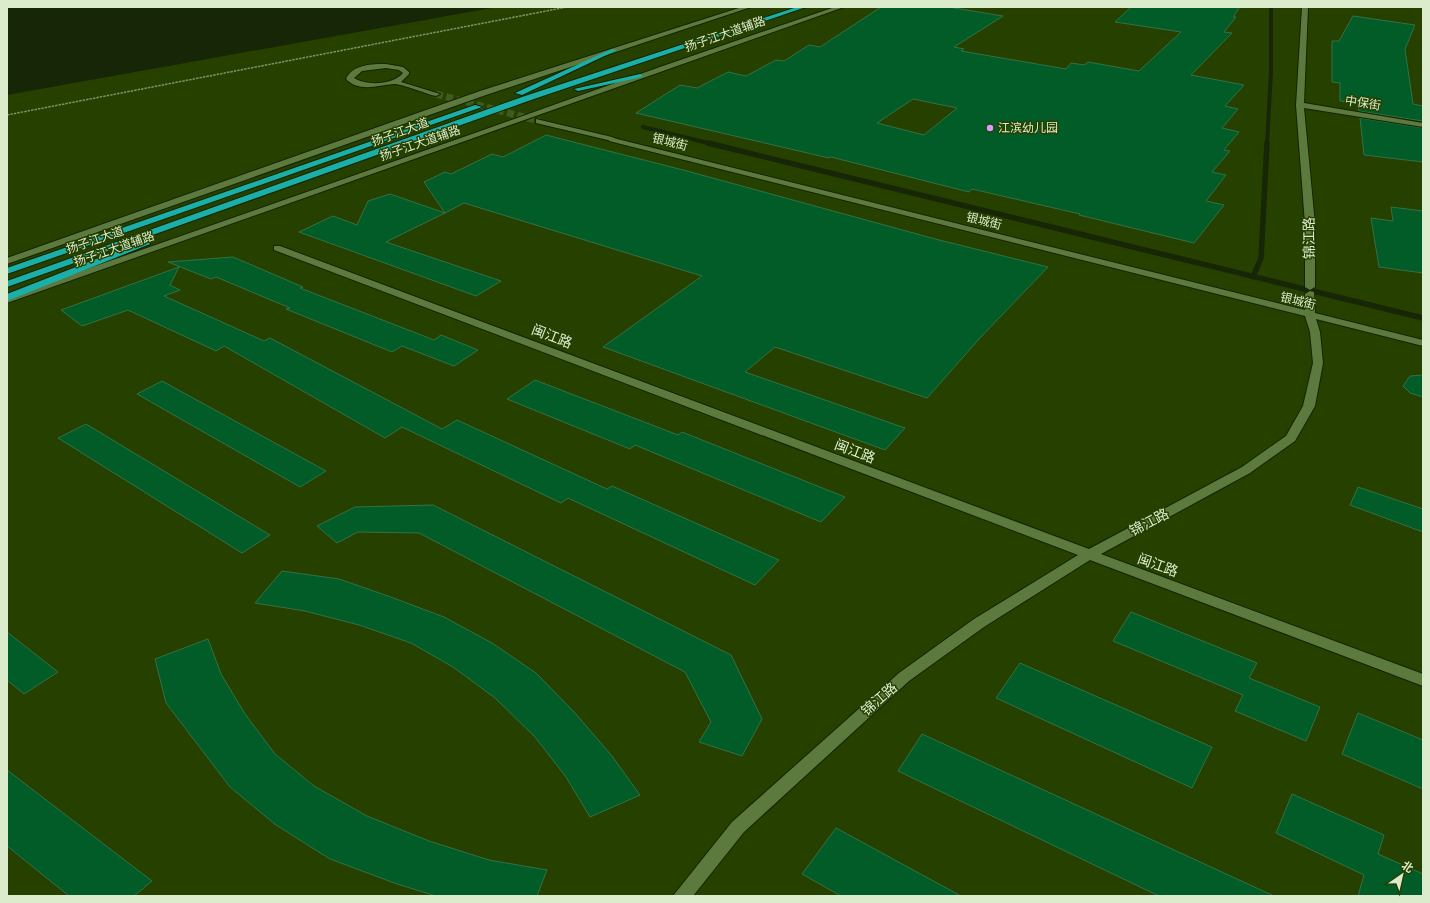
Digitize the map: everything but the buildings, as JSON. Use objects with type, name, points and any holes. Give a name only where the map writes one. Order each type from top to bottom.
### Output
[{"type":"highway","name":"扬子江大道","points":[[7,272],[519,93],[779,7]]},
{"type":"highway","name":"扬子江大道","points":[[7,284],[526,99],[803,7]]},
{"type":"highway","points":[[519,93],[614,50]]},
{"type":"highway","points":[[526,99],[640,76]]},
{"type":"highway","points":[[7,299],[312,176]]},
{"type":"street","name":"扬子江大道辅路","points":[[7,261],[483,93],[748,7]]},
{"type":"street","name":"扬子江大道辅路","points":[[7,299],[478,135],[640,76],[841,7]]},
{"type":"street","name":"锦江路","points":[[682,896],[738,827],[904,677],[979,622],[1088,555],[1246,470],[1291,438],[1309,406],[1318,363],[1315,332],[1310,316],[1310,224],[1300,105],[1305,7]]},
{"type":"street","points":[[394,82],[406,76],[406,70],[394,66],[377,66],[354,72],[350,78],[353,81],[366,85],[394,82],[436,94]]},
{"type":"street","name":"中保街","points":[[1300,105],[1423,125]]},
{"type":"street","name":"银城街","points":[[539,121],[1423,344]]},
{"type":"street","name":"闽江路","points":[[276,248],[1423,680]]},
{"type":"path","points":[[7,115],[567,7]]},
{"type":"shaded area","points":[[7,7],[497,7],[7,95]]},
{"type":"waterway","points":[[1267,144],[1271,72],[1271,7]]},
{"type":"waterway","points":[[643,127],[712,144]]},
{"type":"waterway","points":[[708,143],[1253,276]]},
{"type":"waterway","points":[[1253,276],[1261,258],[1267,143]]},
{"type":"waterway","points":[[1253,276],[1423,318]]},
{"type":"tunnel","points":[[436,94],[539,121]]},
{"type":"place","name":"江滨幼儿园","points":[[990,128]]}]
